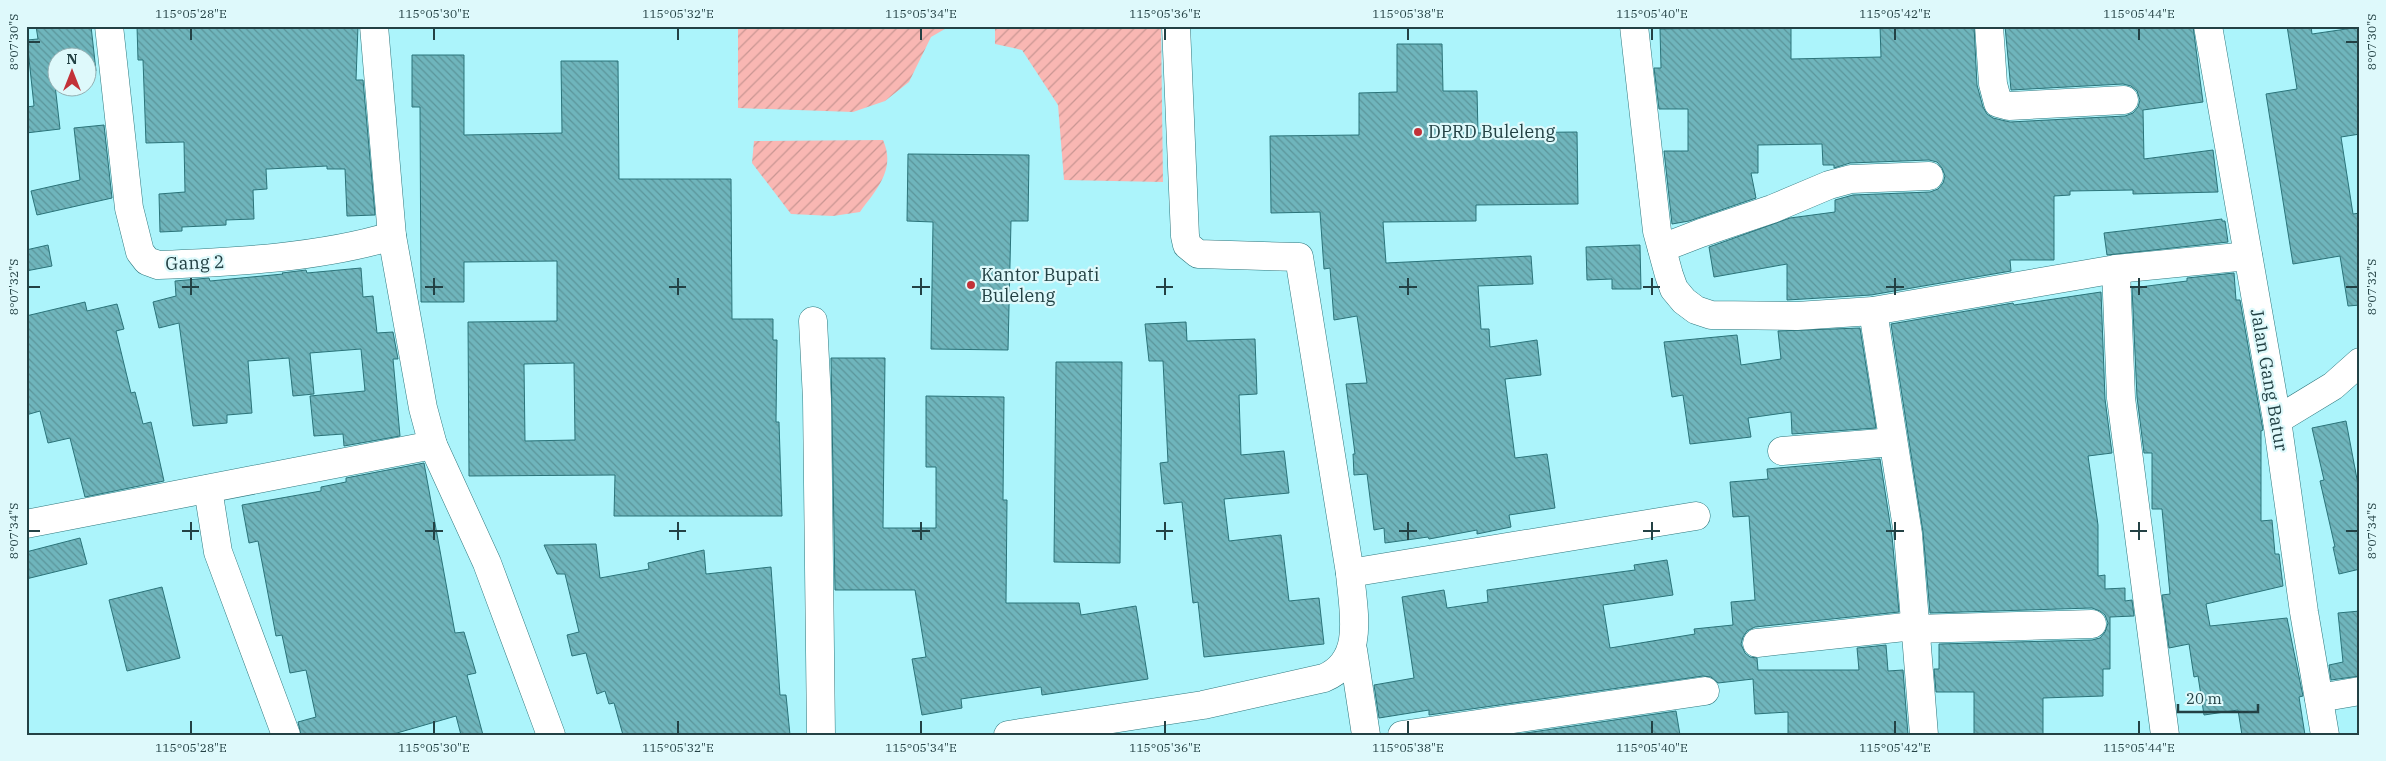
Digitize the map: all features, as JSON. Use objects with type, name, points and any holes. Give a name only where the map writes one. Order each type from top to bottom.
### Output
[{"type":"street","name":"Gang 2","points":[[109,26],[129,208],[140,252],[147,261],[158,265],[249,261],[366,244],[392,236]]},
{"type":"street","points":[[374,26],[392,236],[423,408],[433,445],[487,563],[551,735]]},
{"type":"street","points":[[1176,26],[1182,194],[1187,244],[1198,254],[1300,257],[1350,573],[1353,614],[1352,650],[1366,735]]},
{"type":"street","points":[[1634,26],[1647,157],[1657,231],[1668,275],[1674,289],[1684,301],[1696,310],[1711,315],[1796,316],[1873,311],[2116,269],[2248,256]]},
{"type":"street","points":[[1989,26],[1995,97],[2002,106],[2124,100]]},
{"type":"street","name":"Jalan Gang Batur","points":[[2208,26],[2276,420],[2304,612],[2326,735]]},
{"type":"street","points":[[1662,248],[1772,209],[1829,185],[1851,179],[1929,176]]},
{"type":"street","points":[[2116,269],[2121,398],[2164,735]]},
{"type":"street","points":[[1873,311],[1908,534],[1924,735]]},
{"type":"street","points":[[813,321],[817,399],[821,735]]},
{"type":"street","points":[[2276,420],[2334,386],[2360,362]]},
{"type":"street","points":[[1782,451],[1893,442]]},
{"type":"street","points":[[26,524],[433,445]]},
{"type":"street","points":[[208,489],[218,552],[286,735]]},
{"type":"street","points":[[1350,573],[1696,516]]},
{"type":"street","points":[[1757,643],[1914,628],[2092,624]]},
{"type":"street","points":[[1008,735],[1203,705],[1324,678],[1333,674],[1344,665],[1352,650]]},
{"type":"street","points":[[1402,735],[1705,691]]},
{"type":"street","points":[[2319,698],[2360,691]]},
{"type":"shaded area","points":[[738,26],[950,26],[931,37],[909,82],[885,101],[853,112],[738,108]]},
{"type":"shaded area","points":[[995,26],[1161,26],[1163,182],[1064,180],[1058,105],[1022,50],[995,44]]},
{"type":"shaded area","points":[[883,140],[886,150],[886,169],[878,187],[860,212],[833,216],[791,214],[752,163],[754,141]]},
{"type":"building","points":[[36,26],[91,26],[93,48],[48,48],[48,98],[56,98],[60,129],[26,133],[26,107],[34,106],[27,40],[38,39]]},
{"type":"building","points":[[137,26],[256,26],[256,28],[358,26],[356,80],[363,80],[375,215],[347,216],[345,169],[327,169],[327,166],[266,169],[267,189],[253,190],[254,219],[226,220],[226,225],[182,227],[182,231],[160,232],[159,194],[185,192],[184,142],[146,143],[143,60],[138,60]]},
{"type":"building","points":[[1791,26],[1791,59],[1881,57],[1880,26],[1974,26],[1977,85],[1983,107],[1987,114],[1993,118],[2010,122],[2125,116],[2133,113],[2138,107],[2140,100],[2137,91],[2131,86],[2123,84],[2011,90],[2005,26],[2193,26],[2203,102],[2143,110],[2144,159],[2213,150],[2218,192],[2133,194],[2133,190],[2070,191],[2070,195],[2054,196],[2054,260],[2010,260],[2011,271],[1871,295],[1787,300],[1787,264],[1714,277],[1709,247],[1790,218],[1835,212],[1835,200],[1853,195],[1930,192],[1938,189],[1943,183],[1945,176],[1942,168],[1937,162],[1929,160],[1850,163],[1834,168],[1834,165],[1823,165],[1822,144],[1758,145],[1758,173],[1751,173],[1756,198],[1689,221],[1672,224],[1664,151],[1688,151],[1688,109],[1659,109],[1654,68],[1661,68],[1660,29]]},
{"type":"building","points":[[2287,26],[2311,26],[2312,34],[2360,27],[2360,134],[2341,137],[2353,214],[2360,213],[2360,305],[2348,306],[2340,256],[2293,264],[2266,94],[2297,89]]},
{"type":"building","points":[[1397,44],[1442,44],[1443,91],[1477,91],[1478,133],[1577,132],[1578,204],[1476,205],[1476,221],[1383,222],[1386,263],[1531,256],[1533,284],[1478,286],[1481,329],[1489,329],[1490,347],[1537,340],[1541,375],[1505,379],[1515,458],[1547,454],[1555,508],[1509,515],[1511,527],[1477,534],[1477,530],[1429,539],[1428,537],[1385,543],[1384,528],[1374,530],[1367,474],[1354,475],[1353,454],[1355,454],[1346,384],[1367,383],[1357,316],[1334,320],[1330,268],[1324,269],[1320,212],[1271,213],[1270,136],[1359,135],[1359,93],[1397,92]]},
{"type":"building","points":[[412,55],[464,55],[464,135],[562,133],[561,61],[618,61],[619,179],[731,179],[732,319],[773,319],[773,340],[777,340],[776,422],[779,422],[782,516],[614,516],[615,475],[469,476],[468,322],[557,321],[557,261],[464,262],[464,302],[421,302],[420,107],[412,107]],"holes":[[[574,363],[575,440],[525,441],[524,364]]]},
{"type":"building","points":[[104,125],[112,198],[37,215],[31,191],[80,180],[74,128]]},
{"type":"building","name":"Kantor Bupati Buleleng","points":[[908,154],[1029,155],[1028,221],[1011,221],[1008,350],[931,349],[933,222],[907,221]]},
{"type":"building","points":[[2222,219],[2222,221],[2225,221],[2228,242],[2107,255],[2104,233]]},
{"type":"building","points":[[48,245],[52,266],[26,271],[26,250]]},
{"type":"building","points":[[1640,245],[1641,289],[1612,289],[1612,279],[1587,280],[1586,247]]},
{"type":"building","points":[[361,268],[363,297],[373,296],[377,333],[393,332],[398,359],[393,359],[400,436],[344,446],[343,434],[314,436],[310,396],[365,391],[361,349],[310,353],[314,394],[293,396],[289,358],[248,361],[252,413],[227,415],[227,423],[193,426],[179,323],[159,328],[153,302],[176,296],[175,281],[209,278],[210,281],[306,270],[307,273]]},
{"type":"building","points":[[2234,273],[2236,300],[2240,300],[2263,430],[2261,431],[2261,521],[2272,520],[2275,554],[2279,554],[2283,586],[2206,604],[2210,626],[2287,618],[2303,696],[2299,697],[2305,735],[2242,735],[2238,710],[2204,715],[2198,676],[2194,677],[2189,644],[2169,648],[2162,595],[2170,594],[2162,509],[2152,509],[2152,453],[2144,453],[2137,397],[2132,288],[2187,281],[2187,278]]},
{"type":"building","points":[[2101,292],[2105,399],[2112,453],[2088,456],[2098,525],[2098,576],[2105,575],[2105,589],[2125,588],[2125,601],[2132,600],[2134,616],[2110,617],[2110,669],[2103,669],[2103,696],[2043,698],[2043,735],[1974,735],[1974,692],[1936,692],[1934,669],[1939,669],[1939,644],[2092,640],[2100,638],[2105,632],[2108,623],[2105,615],[2092,608],[1930,613],[1923,532],[1891,324],[2013,303],[2014,305]]},
{"type":"building","points":[[85,302],[87,311],[117,304],[124,329],[116,331],[131,393],[135,392],[143,424],[151,422],[164,481],[85,497],[70,438],[48,443],[40,411],[26,415],[26,316]]},
{"type":"building","points":[[1186,322],[1187,341],[1255,339],[1257,394],[1239,395],[1241,455],[1284,451],[1289,493],[1224,499],[1229,541],[1281,535],[1289,601],[1319,598],[1324,644],[1204,657],[1198,602],[1193,603],[1182,502],[1164,504],[1160,463],[1168,462],[1163,361],[1149,361],[1145,324]]},
{"type":"building","points":[[1860,328],[1876,428],[1792,434],[1791,412],[1748,418],[1751,437],[1690,444],[1683,395],[1672,397],[1664,342],[1737,335],[1741,365],[1781,359],[1778,331]]},
{"type":"building","points":[[831,358],[885,358],[883,528],[936,528],[936,467],[926,467],[926,396],[1004,397],[1003,500],[1007,500],[1006,603],[1079,603],[1081,615],[1136,606],[1148,679],[1042,695],[1041,687],[961,699],[962,708],[922,715],[912,659],[926,657],[915,590],[835,590]]},
{"type":"building","points":[[1056,362],[1122,362],[1120,563],[1054,562]]},
{"type":"building","points":[[2346,421],[2360,495],[2360,569],[2339,574],[2320,481],[2324,480],[2312,428]]},
{"type":"building","points":[[1880,459],[1892,536],[1899,612],[1755,627],[1747,631],[1741,644],[1745,653],[1750,657],[1757,658],[1758,670],[1859,670],[1857,648],[1886,645],[1888,671],[1903,670],[1908,735],[1788,735],[1788,712],[1755,714],[1753,679],[1718,683],[1711,677],[1703,676],[1429,715],[1429,710],[1379,718],[1374,685],[1414,678],[1402,597],[1444,590],[1447,608],[1488,602],[1487,590],[1635,570],[1634,565],[1667,560],[1673,595],[1603,605],[1610,648],[1695,634],[1694,629],[1733,625],[1731,602],[1755,600],[1749,516],[1733,517],[1730,482],[1768,479],[1767,469]]},
{"type":"building","points":[[424,463],[455,633],[464,632],[476,673],[467,675],[483,735],[461,735],[456,716],[390,735],[301,735],[298,722],[316,717],[306,670],[290,673],[282,635],[276,636],[258,541],[249,543],[242,505],[321,491],[321,487],[346,482],[346,478]]},
{"type":"building","points":[[80,538],[87,564],[26,579],[26,552]]},
{"type":"building","points":[[596,544],[600,578],[649,569],[648,563],[704,550],[706,574],[771,567],[780,695],[786,695],[790,735],[623,735],[614,703],[609,704],[605,691],[597,694],[586,653],[572,656],[567,635],[579,632],[565,574],[557,574],[544,545]]},
{"type":"building","points":[[162,587],[180,658],[127,671],[109,600]]},
{"type":"building","points":[[2360,611],[2360,676],[2331,680],[2329,665],[2343,662],[2338,613]]},
{"type":"building","points":[[1676,711],[1680,735],[1512,735]]},
{"type":"place","name":"DPRD Buleleng","points":[[1418,132]]},
{"type":"place","name":"Kantor Bupati Buleleng","points":[[971,285]]}]
